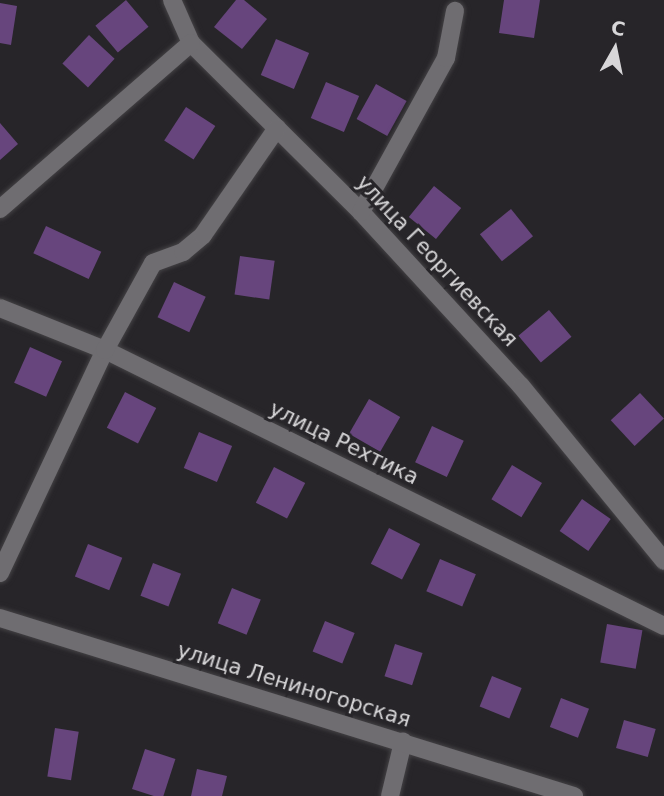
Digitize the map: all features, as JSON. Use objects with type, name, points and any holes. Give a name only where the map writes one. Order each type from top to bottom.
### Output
[{"type":"street","name":"улица Георгиевская","points":[[172,0],[191,43],[361,212],[521,386],[664,561]]},
{"type":"street","points":[[361,212],[446,58],[455,11]]},
{"type":"street","points":[[0,209],[191,43]]},
{"type":"street","points":[[0,573],[105,350],[153,263],[183,252],[203,235],[277,128]]},
{"type":"street","name":"улица Рехтика","points":[[0,308],[105,350],[664,626]]},
{"type":"street","name":"улица Лениногорская","points":[[0,618],[574,796]]},
{"type":"street","points":[[390,796],[403,742]]},
{"type":"building","points":[[126,0],[148,27],[118,53],[95,26]]},
{"type":"building","points":[[236,0],[244,0],[267,19],[242,49],[214,27]]},
{"type":"building","points":[[504,0],[540,0],[534,38],[499,33]]},
{"type":"building","points":[[0,3],[17,6],[11,45],[0,43]]},
{"type":"building","points":[[89,35],[115,59],[88,87],[62,64]]},
{"type":"building","points":[[276,39],[309,53],[294,89],[261,75]]},
{"type":"building","points":[[326,82],[359,96],[344,132],[311,118]]},
{"type":"building","points":[[376,84],[407,101],[387,136],[357,119]]},
{"type":"building","points":[[186,107],[215,126],[194,160],[164,141]]},
{"type":"building","points":[[0,123],[18,144],[0,160]]},
{"type":"building","points":[[434,186],[461,208],[436,239],[409,217]]},
{"type":"building","points":[[511,209],[533,236],[502,261],[480,234]]},
{"type":"building","points":[[46,226],[101,252],[89,279],[33,253]]},
{"type":"building","points":[[240,256],[275,261],[269,299],[235,295]]},
{"type":"building","points":[[174,282],[206,297],[189,332],[158,317]]},
{"type":"building","points":[[549,310],[571,337],[541,363],[518,336]]},
{"type":"building","points":[[30,347],[62,361],[46,397],[14,383]]},
{"type":"building","points":[[125,392],[156,408],[138,444],[107,428]]},
{"type":"building","points":[[640,393],[664,419],[635,446],[611,420]]},
{"type":"building","points":[[369,399],[400,417],[380,452],[349,434]]},
{"type":"building","points":[[432,426],[464,441],[447,477],[415,462]]},
{"type":"building","points":[[199,432],[232,446],[217,482],[184,468]]},
{"type":"building","points":[[512,465],[542,483],[521,517],[491,499]]},
{"type":"building","points":[[274,467],[305,483],[287,519],[256,503]]},
{"type":"building","points":[[582,499],[611,519],[588,551],[560,531]]},
{"type":"building","points":[[389,528],[420,544],[402,580],[371,564]]},
{"type":"building","points":[[88,544],[122,558],[109,590],[75,576]]},
{"type":"building","points":[[440,559],[476,574],[462,606],[426,591]]},
{"type":"building","points":[[153,563],[181,574],[168,606],[140,596]]},
{"type":"building","points":[[232,588],[261,600],[247,635],[218,623]]},
{"type":"building","points":[[325,621],[355,633],[342,664],[313,652]]},
{"type":"building","points":[[607,624],[642,630],[636,669],[600,662]]},
{"type":"building","points":[[395,644],[423,653],[412,685],[384,676]]},
{"type":"building","points":[[492,676],[522,688],[509,719],[480,707]]},
{"type":"building","points":[[561,698],[589,709],[578,738],[550,727]]},
{"type":"building","points":[[624,720],[656,729],[648,757],[616,748]]},
{"type":"building","points":[[55,728],[79,732],[71,780],[47,776]]},
{"type":"building","points":[[145,749],[175,759],[163,796],[154,796],[132,789]]},
{"type":"building","points":[[197,769],[227,776],[222,796],[191,796]]}]
